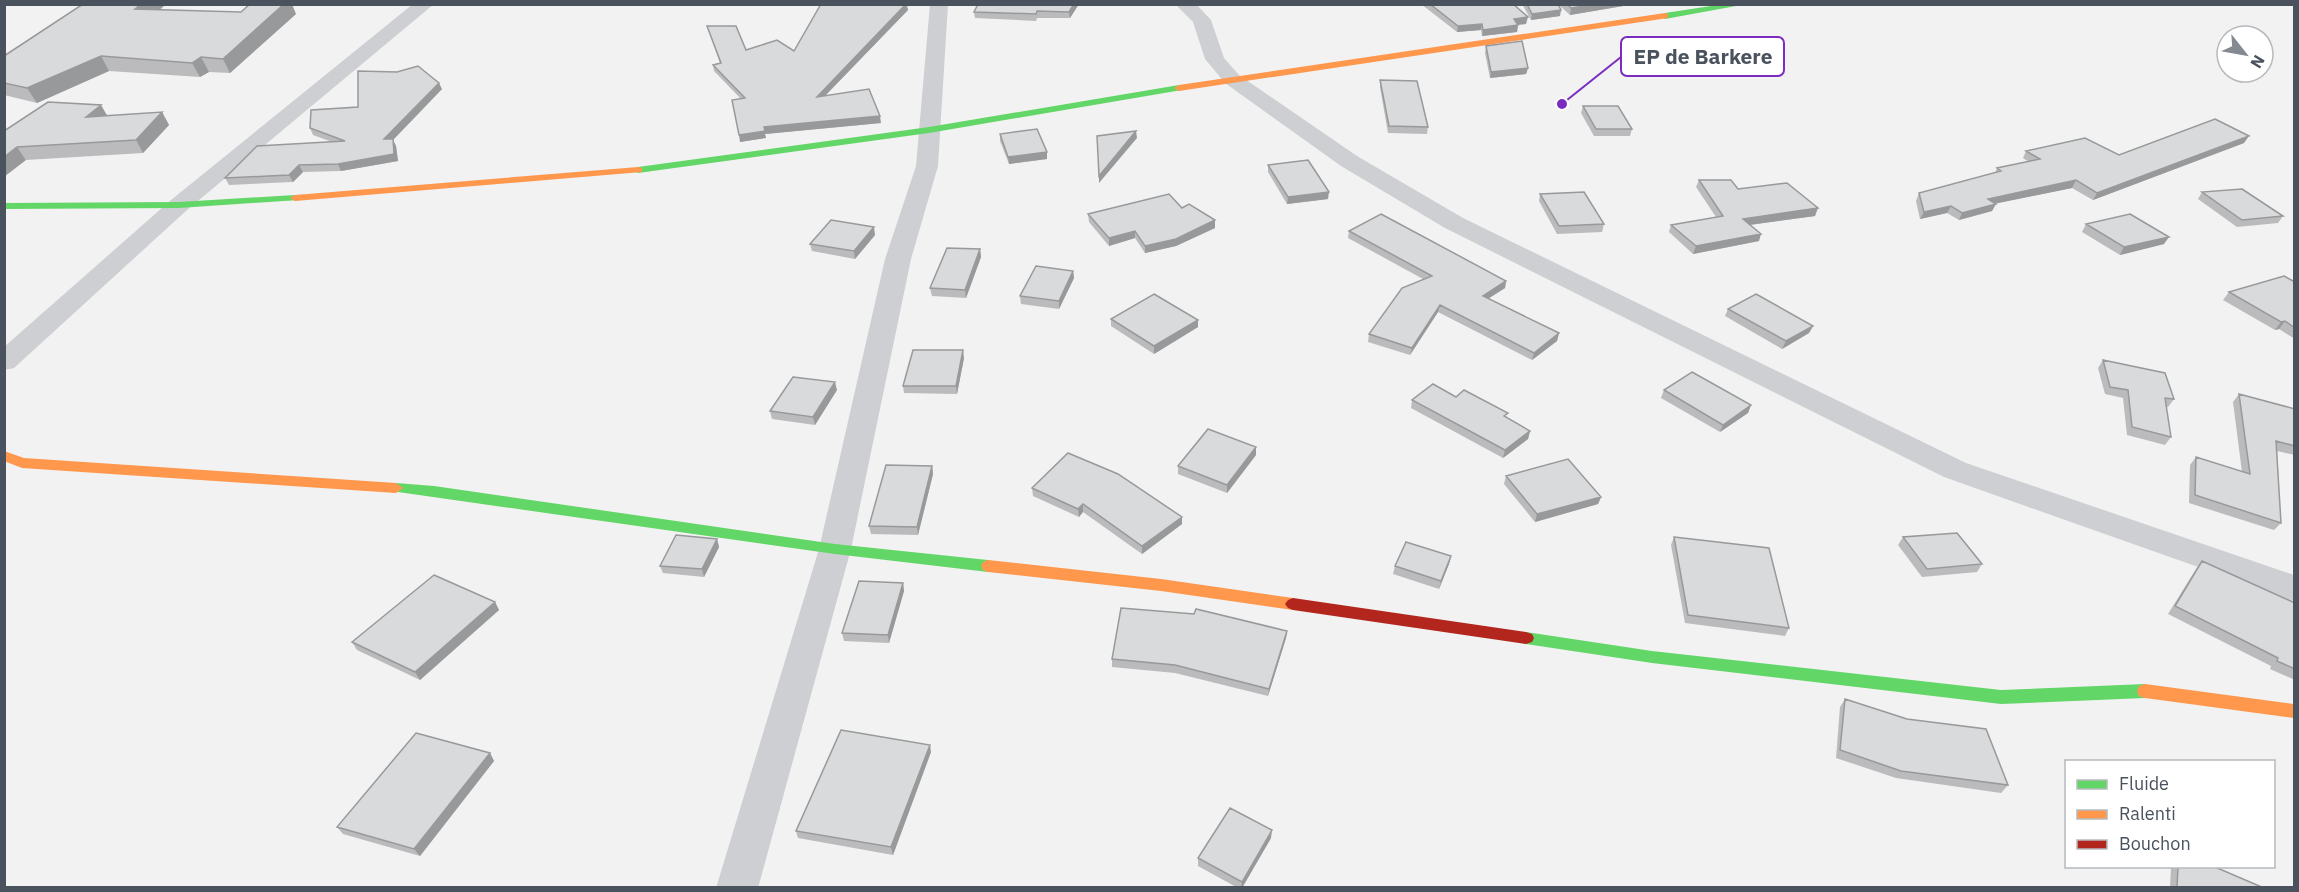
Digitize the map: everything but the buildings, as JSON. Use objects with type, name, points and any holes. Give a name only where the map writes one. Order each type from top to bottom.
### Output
[{"type":"main road","points":[[4,206],[179,205],[331,196],[658,168],[929,130],[1232,79],[1513,41],[1743,4]]},
{"type":"main road","points":[[4,454],[22,463],[434,491],[835,549],[1161,585],[1652,657],[2001,697],[2142,691],[2295,711]]},
{"type":"street","points":[[4,362],[179,205],[425,4]]},
{"type":"street","points":[[737,888],[835,549],[898,259],[927,165],[939,4]]},
{"type":"street","points":[[1184,4],[1202,20],[1215,59],[1232,79],[1349,161],[1454,223],[1955,470],[2295,588]]},
{"type":"traffic: fast","points":[[1665,16],[1743,4]]},
{"type":"traffic: fast","points":[[638,170],[929,130],[1179,88]]},
{"type":"traffic: fast","points":[[4,206],[179,205],[295,198]]},
{"type":"traffic: fast","points":[[396,488],[434,491],[835,549],[988,566]]},
{"type":"traffic: fast","points":[[1526,638],[1652,657],[2001,697],[2145,691]]},
{"type":"traffic: slow","points":[[1179,88],[1665,16]]},
{"type":"traffic: slow","points":[[295,198],[638,170]]},
{"type":"traffic: slow","points":[[4,455],[22,463],[396,488]]},
{"type":"traffic: slow","points":[[988,566],[1161,585],[1293,604]]},
{"type":"traffic: slow","points":[[2145,691],[2294,711]]},
{"type":"traffic: jam","points":[[1293,604],[1526,638]]},
{"type":"place","name":"EP de Barkere","points":[[1562,104]]}]
